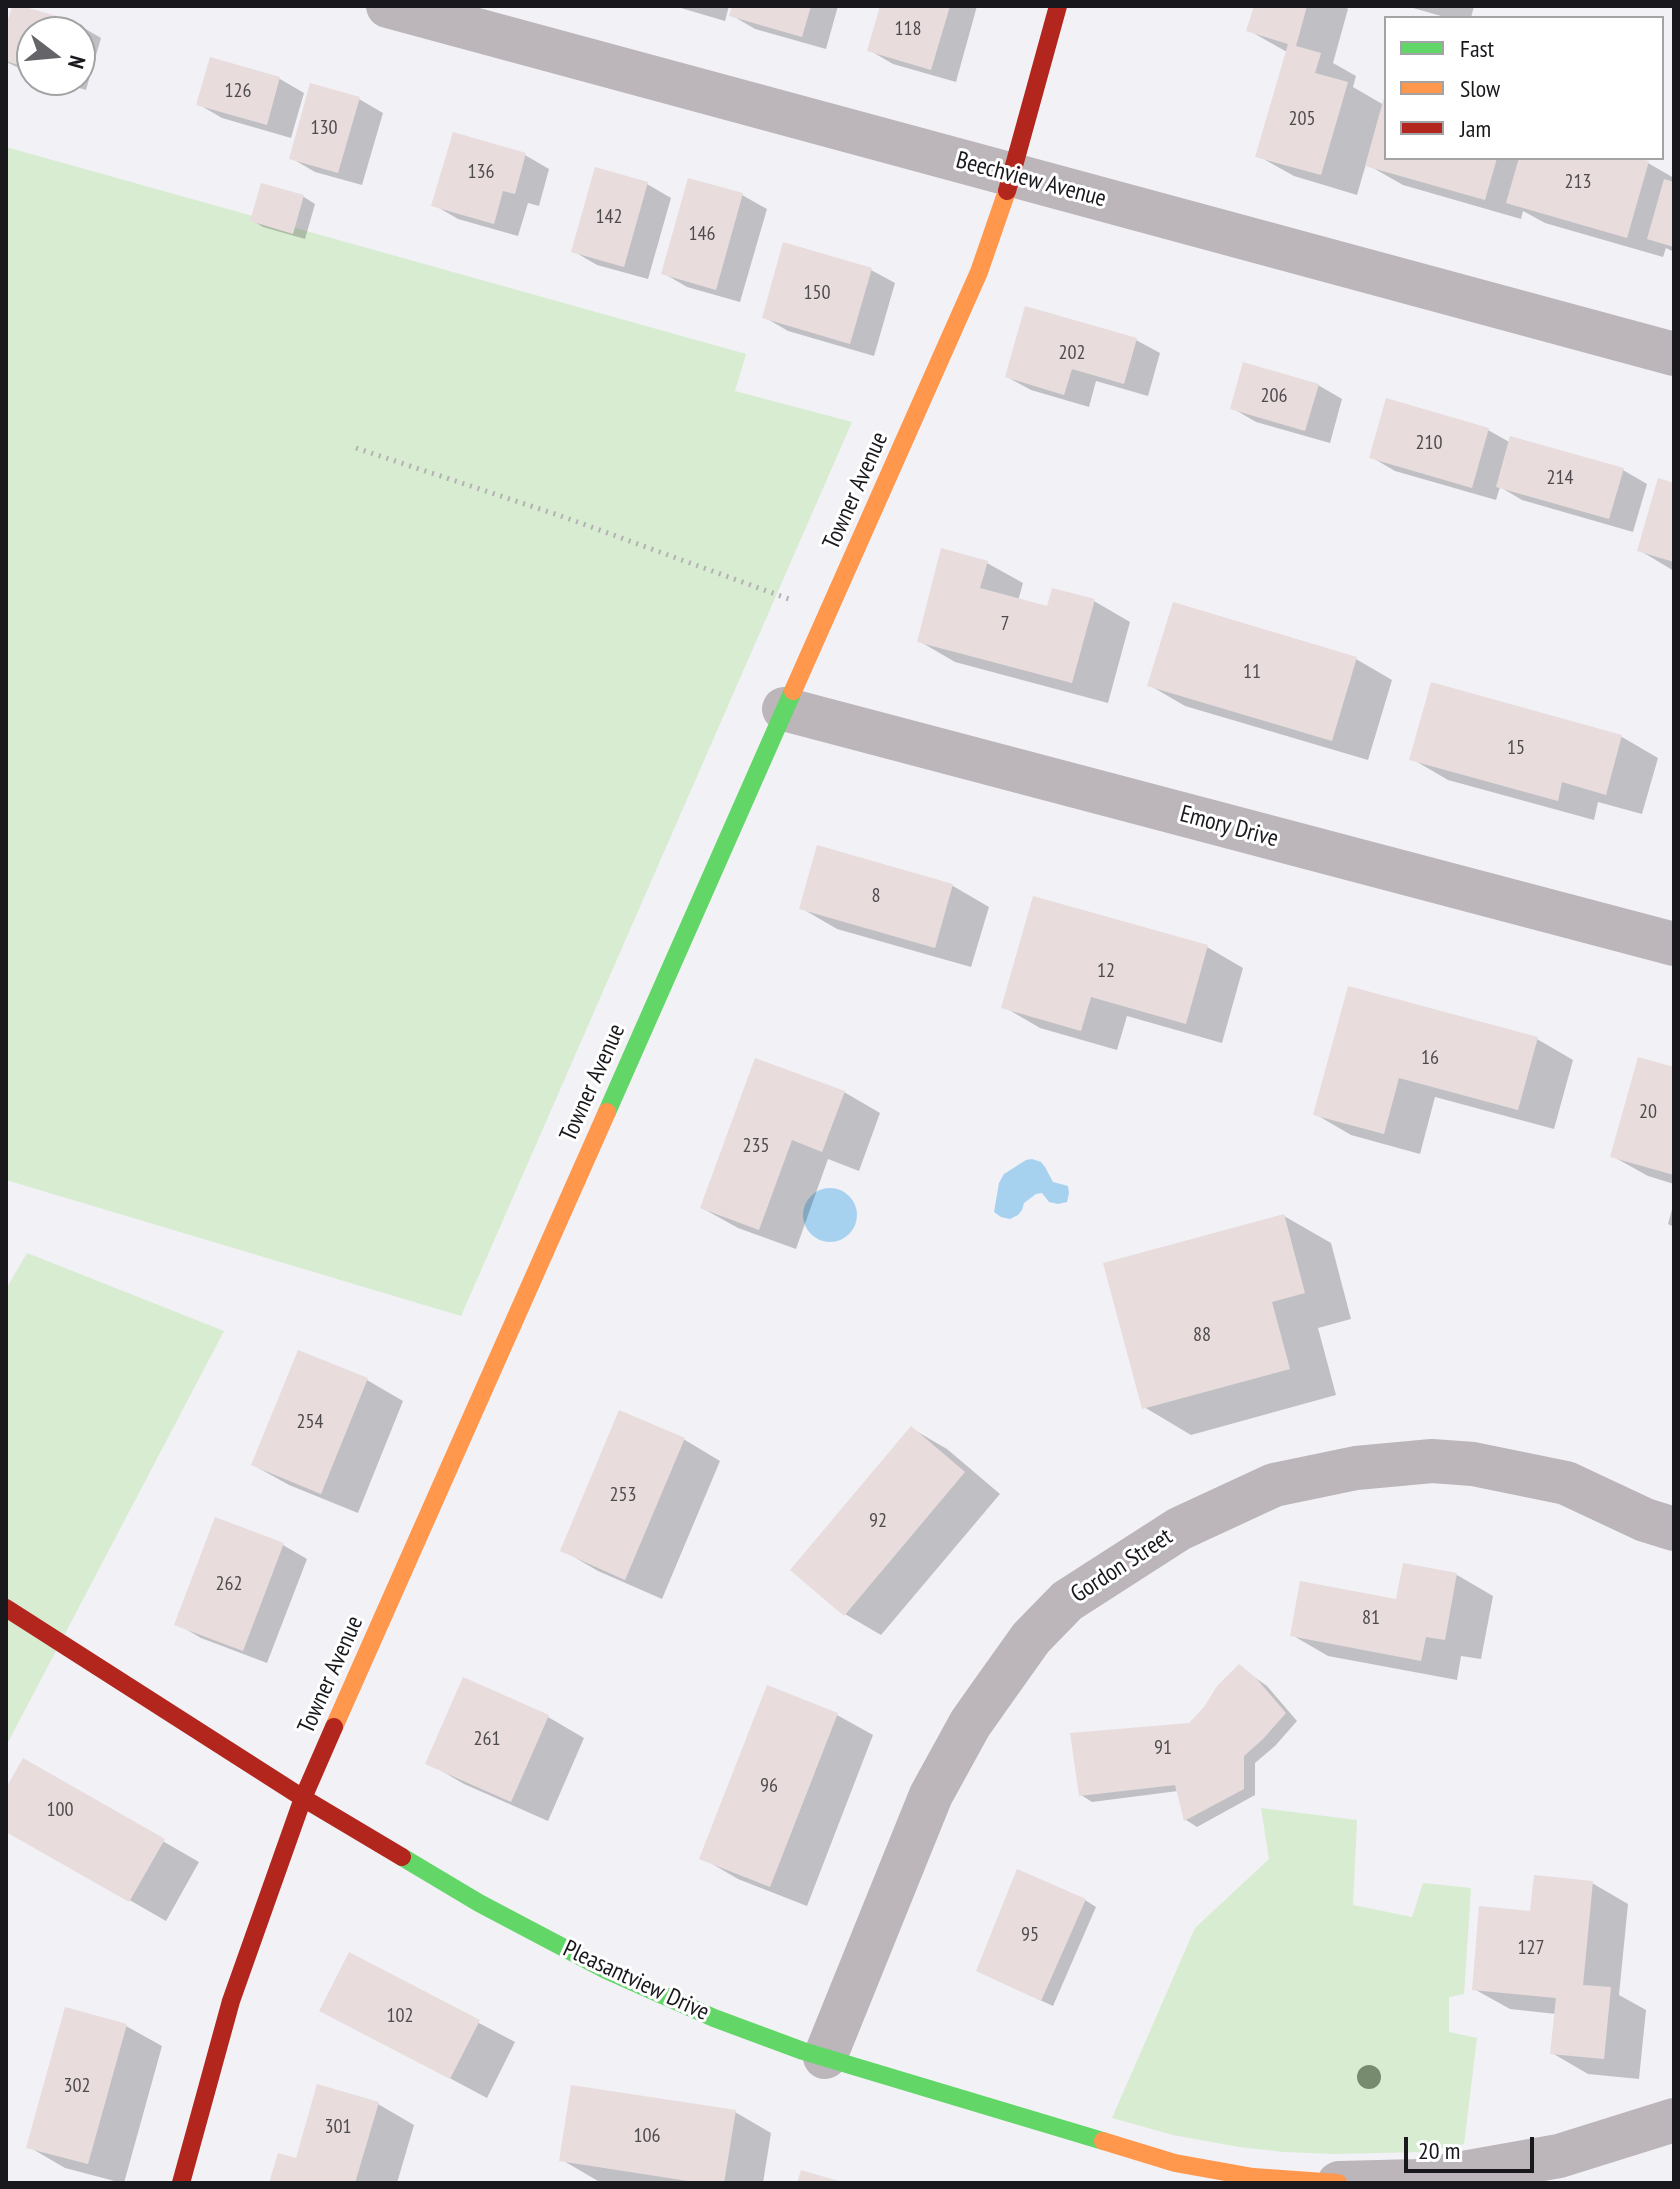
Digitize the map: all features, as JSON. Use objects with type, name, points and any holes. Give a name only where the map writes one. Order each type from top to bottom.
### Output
[{"type":"street","name":"Beechview Avenue","points":[[388,6],[1674,354]]},
{"type":"street","name":"Towner Avenue","points":[[181,2183],[231,2001],[303,1798],[979,272],[1012,175],[1058,6]]},
{"type":"street","name":"Emory Drive","points":[[784,709],[1674,944]]},
{"type":"street","name":"Gordon Street","points":[[825,2057],[931,1795],[970,1724],[1031,1638],[1067,1601],[1179,1529],[1274,1485],[1356,1468],[1432,1461],[1473,1464],[1566,1483],[1645,1520],[1674,1529]]},
{"type":"street","name":"Pleasantview Drive","points":[[6,1608],[303,1798],[479,1903],[606,1970],[714,2018],[825,2057],[1175,2163],[1253,2177],[1338,2183],[1418,2181],[1559,2156],[1674,2120]]},
{"type":"path","points":[[356,448],[561,516],[828,613]]},
{"type":"green space","points":[[6,147],[746,354],[735,391],[852,422],[461,1316],[6,1180]]},
{"type":"green space","points":[[27,1253],[224,1331],[6,1746],[6,1289]]},
{"type":"green space","points":[[1261,1808],[1357,1820],[1353,1905],[1412,1917],[1423,1883],[1471,1888],[1464,1994],[1449,1997],[1449,2032],[1477,2038],[1464,2144],[1424,2152],[1284,2152],[1173,2135],[1112,2118],[1195,1928],[1269,1859]]},
{"type":"water","points":[[1032,1159],[1041,1162],[1053,1182],[1068,1186],[1067,1202],[1049,1202],[1042,1193],[1036,1194],[1024,1203],[1018,1215],[1010,1219],[1001,1217],[994,1212],[999,1183],[1004,1174]]},
{"type":"water","points":[[830,1188],[849,1196],[857,1215],[849,1234],[830,1242],[811,1234],[803,1215],[811,1196]]},
{"type":"building","points":[[12,6],[56,16],[16,16],[16,64],[6,61],[6,27]]},
{"type":"building","points":[[732,6],[811,6],[802,37],[729,16]]},
{"type":"building","points":[[880,6],[950,6],[931,70],[867,51]]},
{"type":"building","points":[[1254,6],[1307,6],[1296,46],[1321,53],[1315,73],[1348,82],[1321,175],[1255,157],[1288,44],[1246,31]]},
{"type":"building","points":[[210,57],[280,77],[267,125],[196,105]]},
{"type":"building","points":[[310,83],[360,97],[338,173],[289,159]]},
{"type":"building","points":[[1384,98],[1384,160],[1496,160],[1485,200],[1365,166]]},
{"type":"building","points":[[453,132],[526,153],[515,194],[503,191],[494,224],[431,206]]},
{"type":"building","points":[[1518,160],[1649,161],[1627,238],[1506,203]]},
{"type":"building","points":[[595,167],[648,182],[624,267],[571,252]]},
{"type":"building","points":[[688,178],[743,193],[716,290],[661,274]]},
{"type":"building","points":[[1664,179],[1674,182],[1674,247],[1647,239]]},
{"type":"building","points":[[261,183],[304,195],[293,234],[250,221]]},
{"type":"building","points":[[783,242],[872,268],[850,344],[762,318]]},
{"type":"building","points":[[1025,306],[1137,338],[1124,384],[1072,369],[1064,395],[1005,377]]},
{"type":"building","points":[[1243,362],[1319,384],[1305,431],[1230,409]]},
{"type":"building","points":[[1386,398],[1489,428],[1472,488],[1369,458]]},
{"type":"building","points":[[1510,436],[1624,468],[1609,519],[1496,487]]},
{"type":"building","points":[[1658,478],[1674,483],[1674,562],[1637,551]]},
{"type":"building","points":[[941,548],[988,561],[980,588],[1047,606],[1052,588],[1095,599],[1072,683],[917,642]]},
{"type":"building","points":[[1173,602],[1357,657],[1332,741],[1147,686]]},
{"type":"building","points":[[1431,682],[1622,735],[1606,795],[1562,782],[1558,801],[1409,760]]},
{"type":"building","points":[[817,845],[953,884],[935,948],[799,909]]},
{"type":"building","points":[[1033,896],[1208,945],[1186,1024],[1091,997],[1081,1031],[1001,1008]]},
{"type":"building","points":[[1348,986],[1538,1037],[1518,1110],[1399,1078],[1384,1134],[1313,1115]]},
{"type":"building","points":[[1638,1057],[1674,1067],[1674,1175],[1610,1157]]},
{"type":"building","points":[[755,1058],[845,1091],[822,1152],[792,1140],[759,1230],[700,1208]]},
{"type":"building","points":[[1284,1214],[1305,1293],[1272,1302],[1290,1369],[1142,1409],[1103,1263]]},
{"type":"building","points":[[298,1350],[368,1378],[321,1494],[251,1465]]},
{"type":"building","points":[[619,1410],[685,1438],[625,1580],[560,1551]]},
{"type":"building","points":[[911,1426],[965,1472],[844,1616],[790,1570]]},
{"type":"building","points":[[215,1517],[284,1543],[243,1651],[174,1625]]},
{"type":"building","points":[[1403,1563],[1457,1573],[1445,1640],[1426,1637],[1421,1661],[1290,1636],[1300,1581],[1396,1599]]},
{"type":"building","points":[[1239,1664],[1255,1677],[1286,1713],[1244,1756],[1244,1789],[1184,1821],[1175,1785],[1079,1796],[1070,1733],[1189,1723],[1217,1686]]},
{"type":"building","points":[[463,1677],[549,1715],[511,1802],[425,1764]]},
{"type":"building","points":[[767,1685],[838,1713],[770,1887],[699,1859]]},
{"type":"building","points":[[23,1758],[165,1839],[129,1902],[6,1832],[6,1788]]},
{"type":"building","points":[[1017,1869],[1086,1899],[1041,2001],[976,1971]]},
{"type":"building","points":[[1534,1875],[1593,1881],[1583,1985],[1611,1987],[1604,2059],[1550,2054],[1556,1998],[1472,1990],[1479,1906],[1530,1911]]},
{"type":"building","points":[[349,1952],[480,2020],[450,2079],[319,2011]]},
{"type":"building","points":[[65,2007],[127,2024],[88,2164],[26,2148]]},
{"type":"building","points":[[317,2084],[379,2102],[355,2183],[269,2183],[278,2153],[296,2158]]},
{"type":"building","points":[[571,2085],[736,2110],[724,2183],[701,2183],[559,2161]]},
{"type":"building","points":[[801,2170],[842,2182],[842,2183],[797,2183]]},
{"type":"traffic: fast","points":[[607,1112],[793,691]]},
{"type":"traffic: fast","points":[[402,1857],[479,1903],[606,1970],[714,2018],[803,2051],[1103,2141]]},
{"type":"traffic: slow","points":[[793,691],[979,272],[1007,191]]},
{"type":"traffic: slow","points":[[334,1727],[607,1112]]},
{"type":"traffic: slow","points":[[1103,2141],[1175,2163],[1253,2177],[1338,2183]]},
{"type":"traffic: jam","points":[[1007,191],[1058,6]]},
{"type":"traffic: jam","points":[[6,1608],[303,1798],[402,1857]]},
{"type":"traffic: jam","points":[[181,2183],[231,2001],[303,1798],[334,1727]]}]
